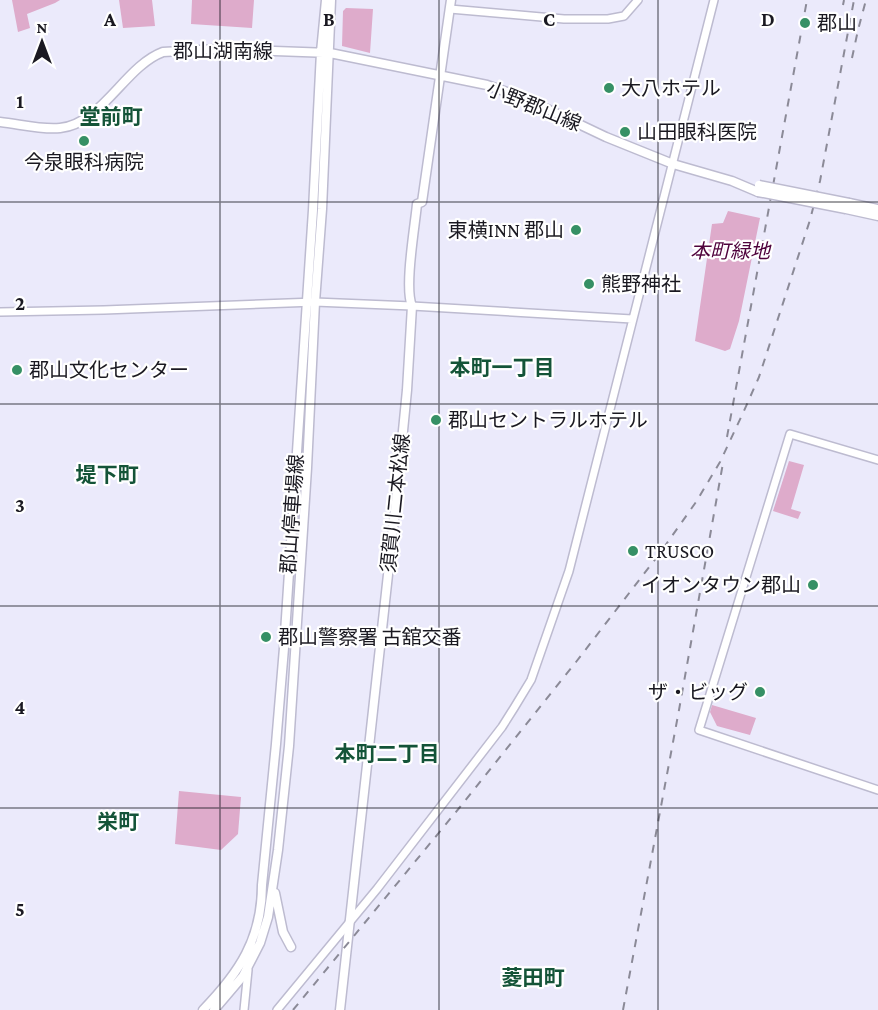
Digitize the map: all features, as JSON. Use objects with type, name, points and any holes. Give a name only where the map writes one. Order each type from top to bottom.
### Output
[{"type":"main road","name":"郡山停車場線","points":[[325,52],[326,0]]},
{"type":"main road","name":"郡山停車場線","points":[[214,1010],[248,968],[260,943],[268,918],[273,887],[289,746],[310,425],[312,210],[331,0]]},
{"type":"main road","name":"須賀川二本松線","points":[[340,1010],[407,390],[412,306],[409,299],[417,204],[422,202],[430,155],[451,4]]},
{"type":"main road","name":"郡山湖南線","points":[[0,122],[49,128],[69,126],[89,115],[138,68],[163,52],[217,49],[325,52]]},
{"type":"main road","name":"小野郡山線","points":[[325,52],[441,75],[507,91],[606,137],[673,164],[732,182],[848,206],[878,209]]},
{"type":"main road","name":"小野郡山線","points":[[848,206],[878,216]]},
{"type":"main road","name":"郡山停車場線","points":[[203,1010],[230,981],[241,963],[252,941],[260,915],[311,302]]},
{"type":"main road","points":[[273,887],[283,932],[291,947]]},
{"type":"street","points":[[451,4],[564,19],[608,19],[624,16],[638,0]]},
{"type":"street","points":[[277,1010],[377,889],[502,727],[531,680],[569,571],[714,0]]},
{"type":"street","points":[[0,312],[311,302],[632,320]]},
{"type":"street","points":[[878,460],[790,434],[699,730],[878,790]]},
{"type":"street","points":[[244,1010],[248,968]]},
{"type":"green space","points":[[12,0],[60,0],[27,14],[30,28],[18,32]]},
{"type":"green space","points":[[119,0],[152,0],[155,26],[123,28]]},
{"type":"green space","points":[[192,0],[254,0],[252,28],[191,24]]},
{"type":"green space","points":[[346,8],[373,9],[370,53],[342,46],[343,11]]},
{"type":"green space","name":"本町緑地","points":[[728,211],[760,218],[739,321],[730,349],[725,351],[695,341],[712,224],[723,223]]},
{"type":"green space","points":[[789,461],[804,465],[791,509],[801,512],[798,519],[773,511]]},
{"type":"green space","points":[[712,705],[756,718],[750,735],[717,726],[710,712]]},
{"type":"green space","points":[[179,791],[241,797],[238,834],[221,850],[175,844]]},
{"type":"railway","points":[[727,437],[807,0]]},
{"type":"railway","points":[[843,5],[844,0]]},
{"type":"railway","points":[[293,1010],[576,662],[660,553],[696,502],[720,462],[759,377],[810,220],[820,181],[854,0]]},
{"type":"railway","points":[[852,58],[866,0]]},
{"type":"railway","points":[[623,1010],[723,463]]},
{"type":"place","name":"郡山","points":[[805,23]]},
{"type":"place","name":"大八ホテル","points":[[609,88]]},
{"type":"place","name":"山田眼科医院","points":[[625,132]]},
{"type":"place","name":"今泉眼科病院","points":[[84,141]]},
{"type":"place","name":"東横INN 郡山","points":[[576,230]]},
{"type":"place","name":"熊野神社","points":[[589,284]]},
{"type":"place","name":"郡山文化センター","points":[[17,370]]},
{"type":"place","name":"郡山セントラルホテル","points":[[436,420]]},
{"type":"place","name":"TRUSCO","points":[[633,551]]},
{"type":"place","name":"イオンタウン郡山","points":[[813,585]]},
{"type":"place","name":"郡山警察署 古舘交番","points":[[266,637]]},
{"type":"place","name":"ザ・ビッグ","points":[[760,692]]},
{"type":"district","name":"堂前町","points":[[111,117]]},
{"type":"district","name":"本町一丁目","points":[[502,368]]},
{"type":"district","name":"堤下町","points":[[107,475]]},
{"type":"district","name":"本町二丁目","points":[[387,754]]},
{"type":"district","name":"栄町","points":[[118,822]]},
{"type":"district","name":"菱田町","points":[[533,978]]}]
